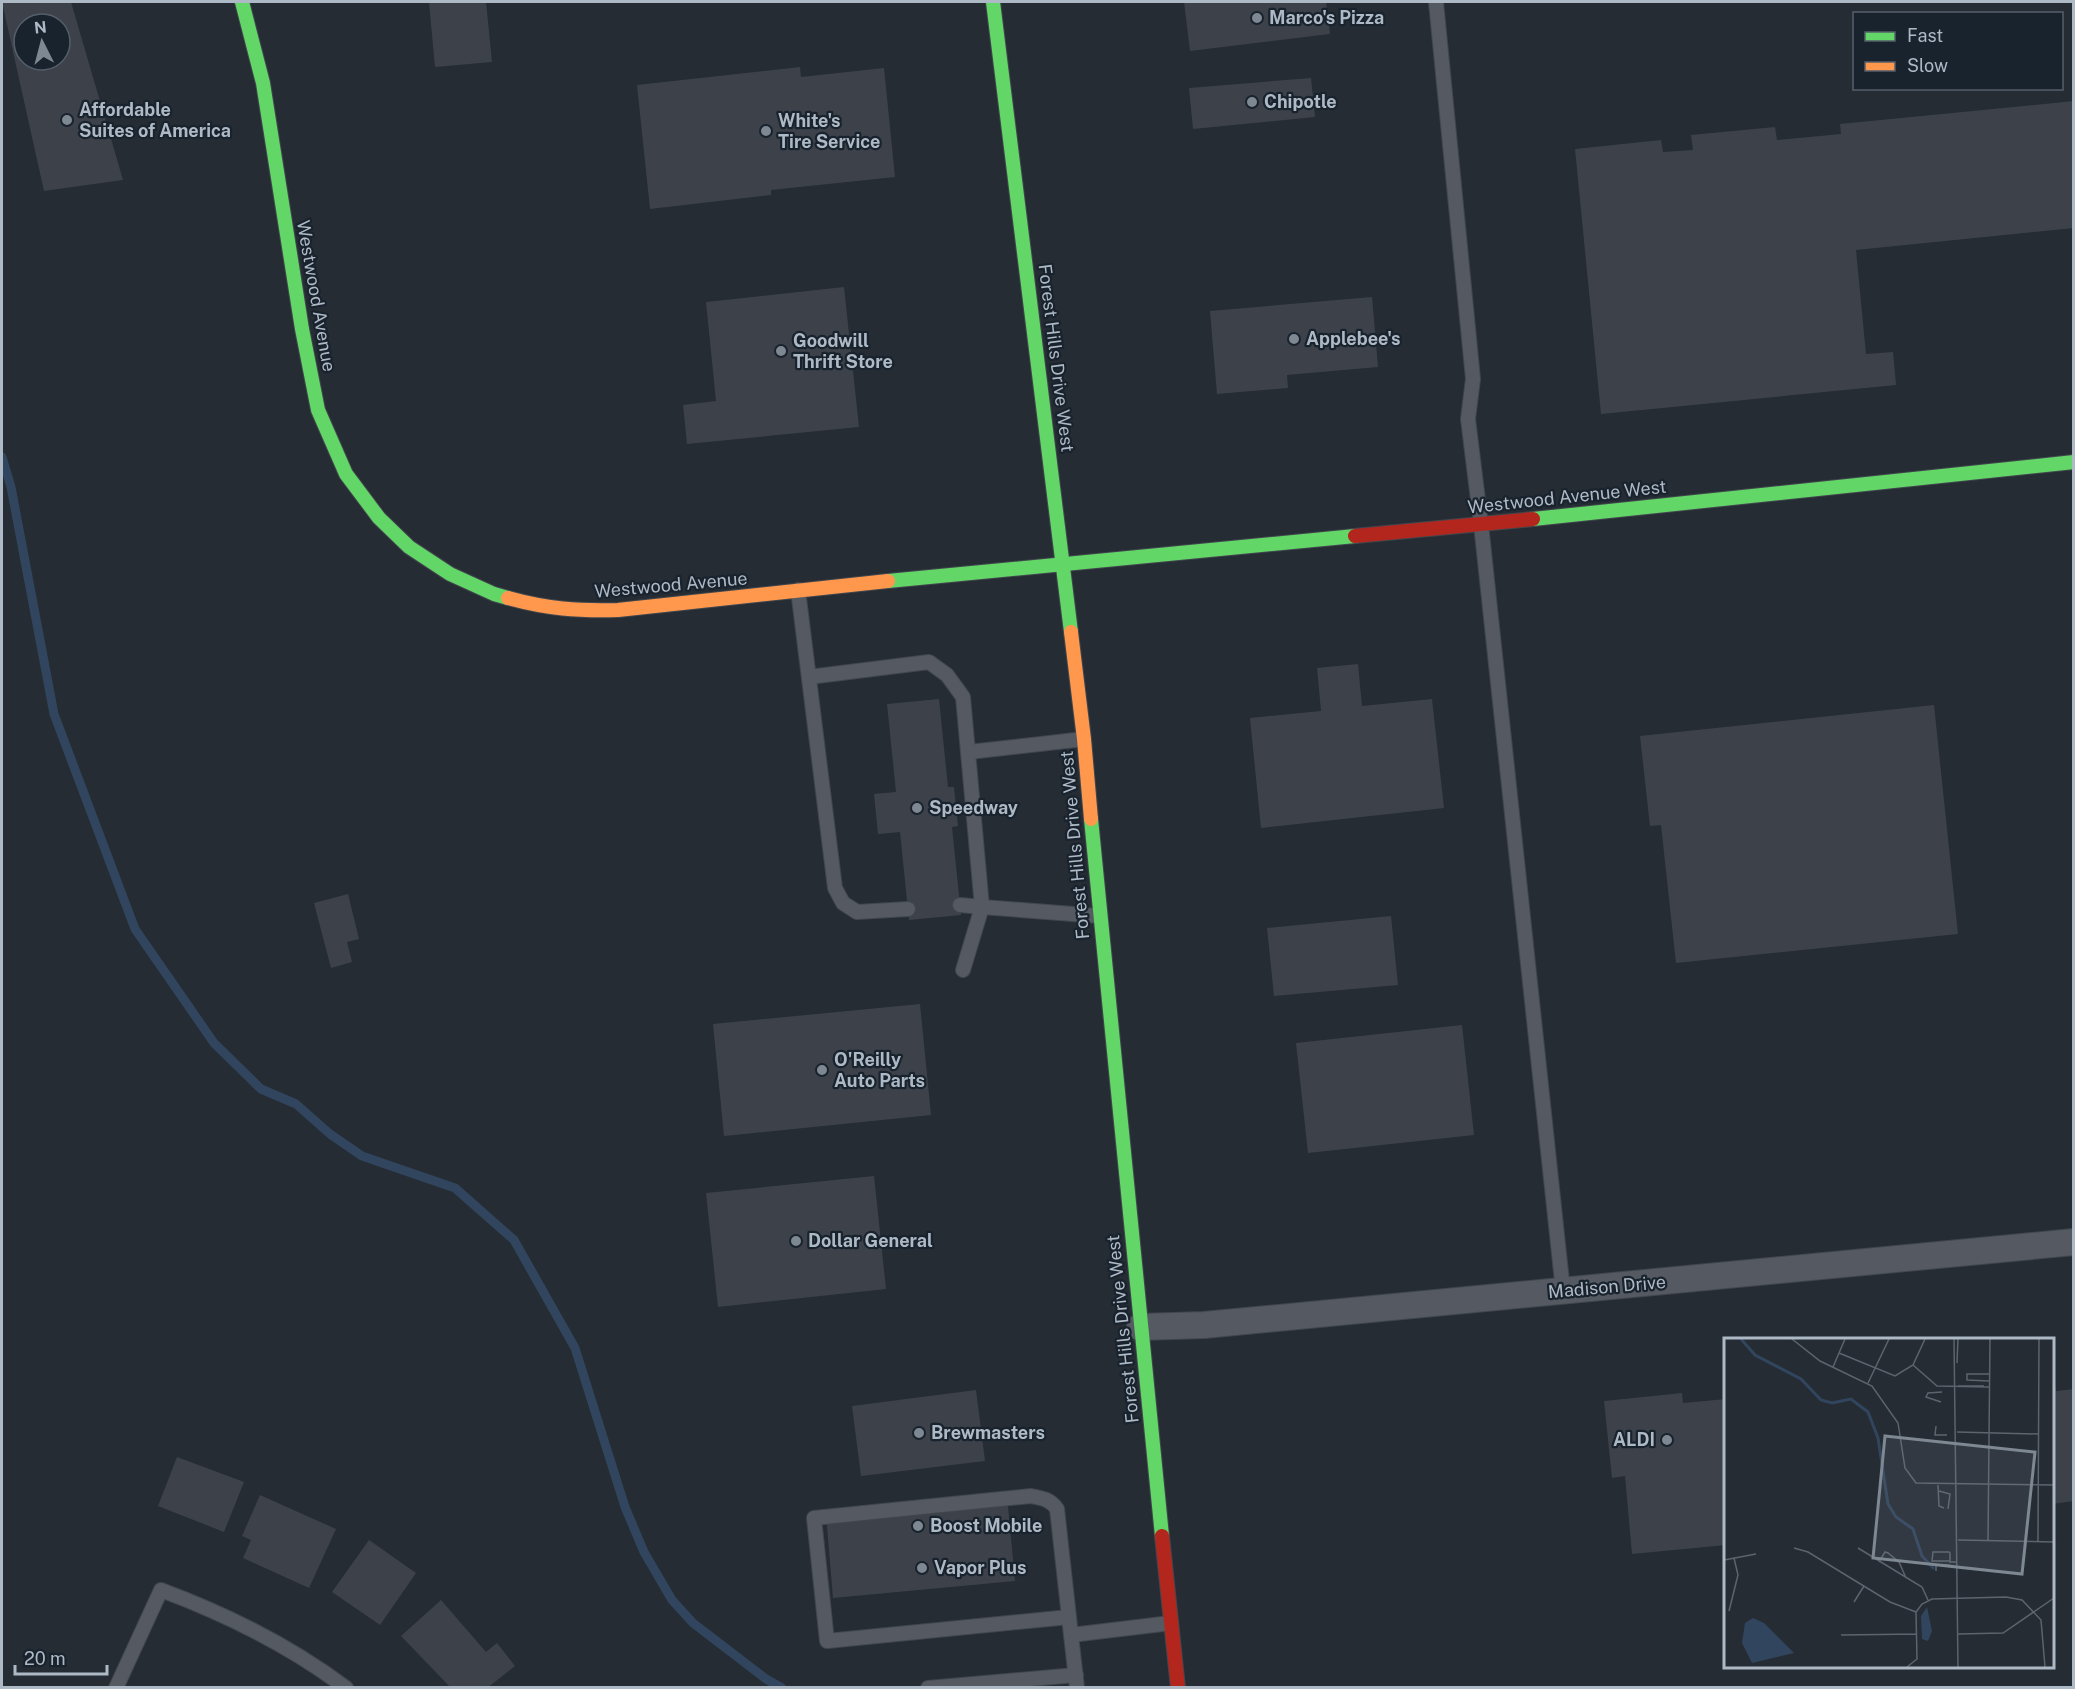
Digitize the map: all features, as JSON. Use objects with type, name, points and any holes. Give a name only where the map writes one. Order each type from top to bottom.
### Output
[{"type":"street","name":"Westwood Avenue","points":[[242,2],[263,83],[302,329],[318,410],[346,474],[379,518],[410,547],[450,574],[494,594],[529,604],[574,610],[618,610],[1064,565]]},
{"type":"street","name":"Forest Hills Drive West","points":[[993,2],[1084,739],[1099,916],[1178,1688]]},
{"type":"street","name":"Westwood Avenue West","points":[[1064,565],[2073,462]]},
{"type":"street","name":"Madison Drive","points":[[1140,1327],[1204,1325],[2073,1242]]},
{"type":"lane","points":[[1436,2],[1473,380],[1468,419],[1563,1291]]},
{"type":"lane","points":[[798,591],[835,888],[843,903],[857,912],[908,909]]},
{"type":"lane","points":[[809,677],[929,662],[947,675],[963,698],[982,907],[963,970]]},
{"type":"lane","points":[[969,752],[1084,739]]},
{"type":"lane","points":[[960,905],[1099,916]]},
{"type":"lane","points":[[928,1688],[1076,1681],[1071,1635],[1069,1617],[1057,1509],[1042,1497],[1031,1496],[814,1518],[827,1641],[1069,1617]]},
{"type":"lane","points":[[116,1688],[161,1590],[207,1607],[277,1642],[309,1660],[346,1688]]},
{"type":"lane","points":[[1071,1635],[1171,1623]]},
{"type":"building","name":"Affordable Suites of America","points":[[2,2],[71,2],[123,180],[44,191],[18,72],[72,72],[72,12],[12,12],[12,47]]},
{"type":"building","points":[[429,2],[486,2],[492,62],[435,67]]},
{"type":"building","name":"Marco's Pizza","points":[[1184,2],[1326,2],[1330,34],[1190,51]]},
{"type":"building","name":"White's Tire Service","points":[[800,67],[801,77],[884,68],[895,177],[771,190],[771,195],[650,209],[637,85]]},
{"type":"building","name":"Chipotle","points":[[1311,78],[1315,117],[1193,129],[1189,88]]},
{"type":"building","points":[[2074,101],[2074,228],[1856,250],[1866,354],[1893,352],[1896,385],[1601,414],[1575,149],[1661,140],[1663,152],[1693,150],[1691,135],[1775,127],[1777,140],[1841,134],[1840,124]]},
{"type":"building","name":"Goodwill Thrift Store","points":[[844,287],[859,427],[687,444],[683,405],[716,401],[706,302]]},
{"type":"building","name":"Applebee's","points":[[1372,297],[1378,367],[1287,375],[1288,388],[1217,394],[1210,311]]},
{"type":"building","points":[[1358,664],[1362,706],[1432,699],[1444,808],[1261,828],[1250,718],[1321,711],[1317,668]]},
{"type":"building","points":[[939,699],[948,787],[954,787],[958,826],[952,827],[961,915],[909,920],[900,832],[878,834],[874,794],[896,792],[887,704]]},
{"type":"building","points":[[1934,705],[1958,934],[1676,963],[1661,825],[1650,826],[1640,736]]},
{"type":"building","points":[[348,894],[359,939],[347,942],[352,962],[331,968],[314,903]]},
{"type":"building","points":[[1391,916],[1398,985],[1274,996],[1267,928]]},
{"type":"building","name":"O'Reilly Auto Parts","points":[[920,1004],[931,1115],[724,1136],[713,1024]]},
{"type":"building","points":[[1462,1025],[1474,1135],[1308,1153],[1296,1043]]},
{"type":"building","name":"Dollar General","points":[[874,1176],[886,1289],[718,1307],[706,1193]]},
{"type":"building","points":[[2054,1374],[2056,1391],[2074,1389],[2074,1501],[2054,1504]]},
{"type":"building","name":"Brewmasters","points":[[976,1390],[985,1461],[861,1476],[852,1406]]},
{"type":"building","name":"ALDI","points":[[1682,1393],[1683,1403],[1724,1399],[1724,1545],[1632,1554],[1625,1476],[1612,1478],[1604,1401]]},
{"type":"building","points":[[177,1457],[244,1482],[224,1532],[158,1506]]},
{"type":"building","points":[[260,1495],[336,1529],[309,1588],[243,1558],[251,1540],[242,1536]]},
{"type":"building","points":[[1007,1496],[1015,1581],[833,1598],[826,1514]]},
{"type":"building","points":[[369,1540],[416,1573],[380,1625],[332,1592]]},
{"type":"building","points":[[441,1600],[486,1652],[497,1643],[515,1666],[487,1688],[451,1688],[401,1636]]},
{"type":"waterway","points":[[2,457],[11,487],[54,714],[135,929],[214,1043],[261,1089],[296,1104],[330,1134],[362,1156],[455,1188],[514,1240],[575,1348],[625,1507],[644,1552],[672,1600],[693,1623],[766,1679],[782,1688]]},
{"type":"traffic: fast","points":[[242,2],[263,83],[302,329],[318,410],[346,474],[379,518],[409,547],[450,574],[508,598]]},
{"type":"traffic: fast","points":[[993,2],[1071,632]]},
{"type":"traffic: fast","points":[[1533,519],[2074,462]]},
{"type":"traffic: fast","points":[[888,581],[1355,536]]},
{"type":"traffic: fast","points":[[1091,819],[1162,1536]]},
{"type":"traffic: slow","points":[[508,598],[536,605],[563,608],[618,610],[888,581]]},
{"type":"traffic: slow","points":[[1071,632],[1091,819]]},
{"type":"traffic: jam","points":[[1355,536],[1533,519]]},
{"type":"traffic: jam","points":[[1162,1536],[1178,1688]]},
{"type":"place","name":"Marco's Pizza","points":[[1257,18]]},
{"type":"place","name":"Chipotle","points":[[1252,102]]},
{"type":"place","name":"Affordable Suites of America","points":[[67,120]]},
{"type":"place","name":"White's Tire Service","points":[[766,131]]},
{"type":"place","name":"Applebee's","points":[[1294,339]]},
{"type":"place","name":"Goodwill Thrift Store","points":[[781,351]]},
{"type":"place","name":"Speedway","points":[[917,808]]},
{"type":"place","name":"O'Reilly Auto Parts","points":[[822,1070]]},
{"type":"place","name":"Dollar General","points":[[796,1241]]},
{"type":"place","name":"Brewmasters","points":[[919,1433]]},
{"type":"place","name":"ALDI","points":[[1667,1440]]},
{"type":"place","name":"Boost Mobile","points":[[918,1526]]},
{"type":"place","name":"Vapor Plus","points":[[922,1568]]}]
